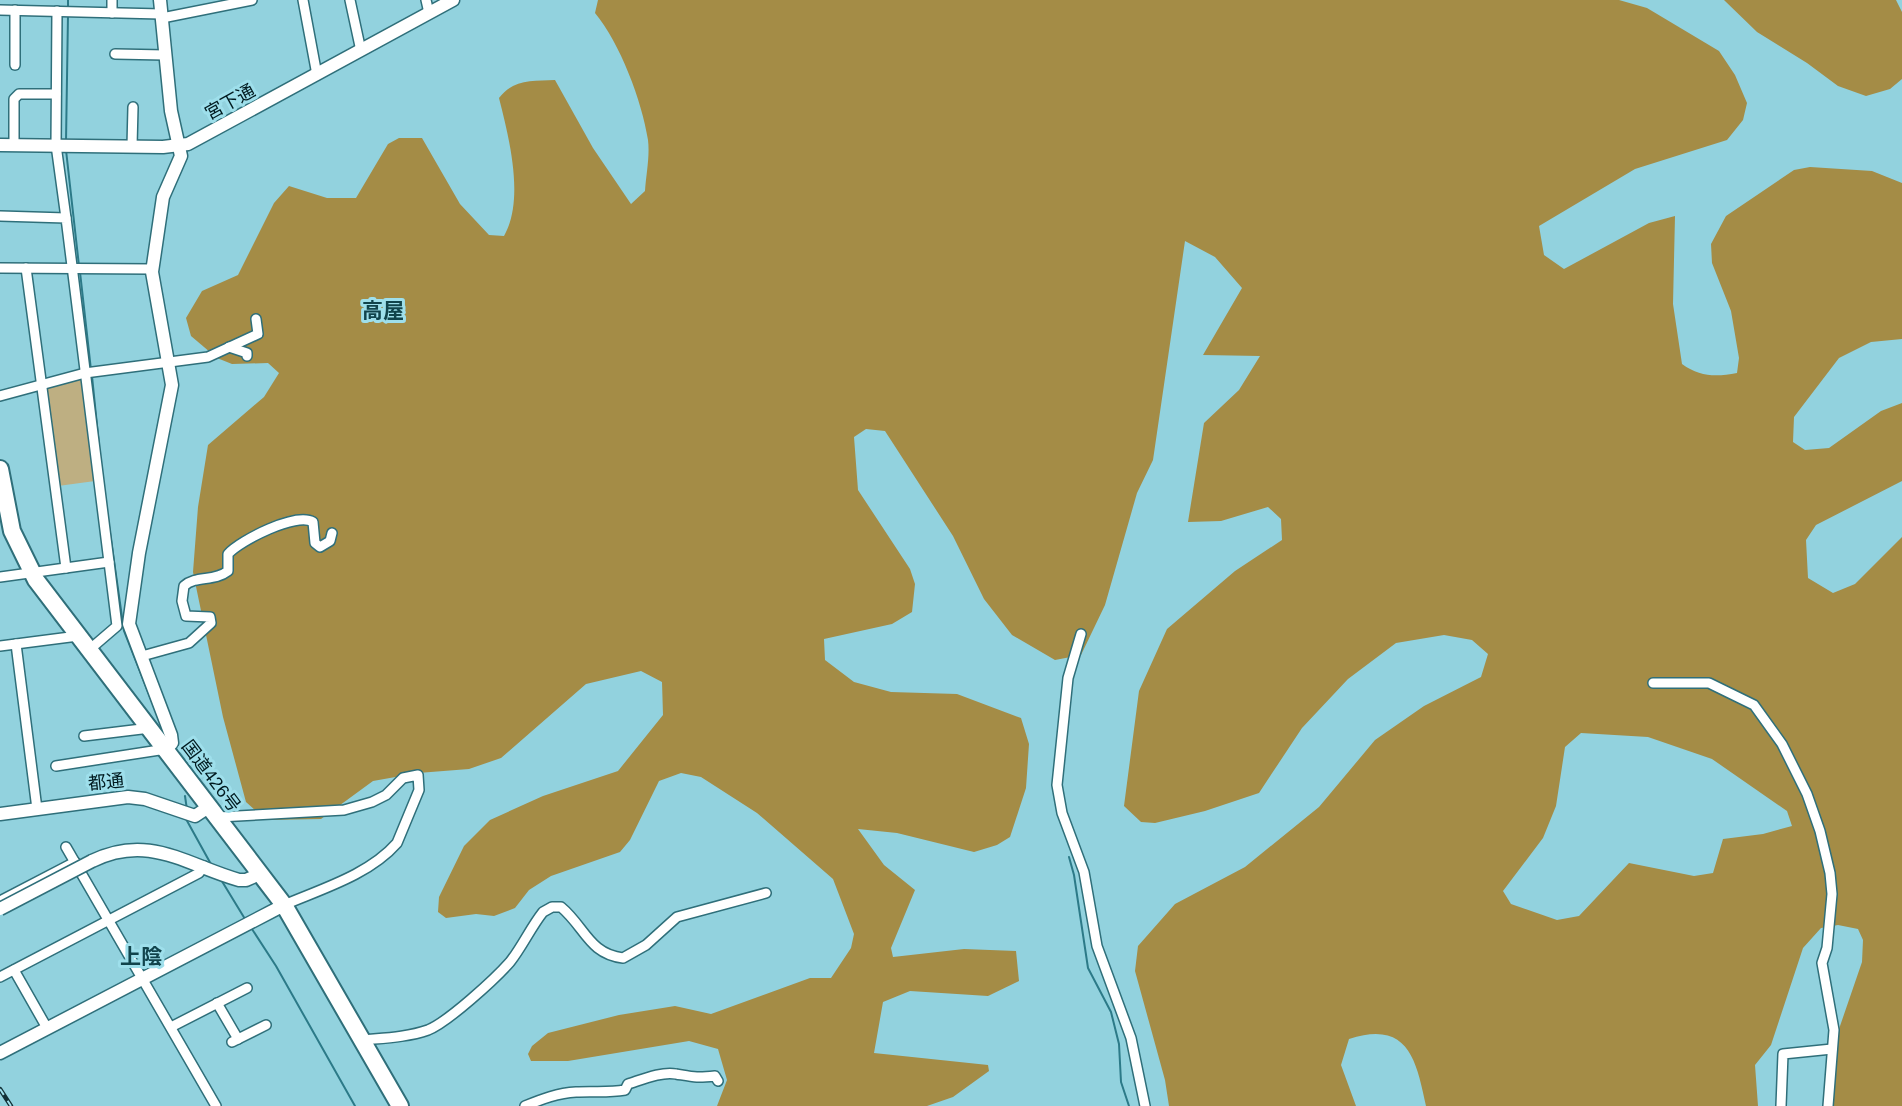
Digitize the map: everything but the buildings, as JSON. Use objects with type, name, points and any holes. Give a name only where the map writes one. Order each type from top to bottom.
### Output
[{"type":"highway","name":"国道426号","points":[[0,469],[8,518],[21,555],[32,573],[284,905],[364,1040],[400,1106]]},
{"type":"street","points":[[34,0],[34,11]]},
{"type":"street","points":[[112,0],[112,13]]},
{"type":"street","points":[[56,766],[166,749],[171,745],[172,738],[129,624],[139,553],[172,385],[152,269],[161,204],[180,162],[170,105],[160,0]]},
{"type":"street","points":[[0,10],[162,16],[252,0]]},
{"type":"street","points":[[303,0],[317,75]]},
{"type":"street","points":[[350,0],[361,51]]},
{"type":"street","points":[[426,0],[429,14]]},
{"type":"street","name":"宮下通","points":[[0,145],[179,146],[202,138],[453,0]]},
{"type":"street","points":[[15,10],[15,65]]},
{"type":"street","points":[[64,11],[56,94],[63,145],[66,218],[90,373],[117,626],[89,650]]},
{"type":"street","points":[[115,54],[165,55]]},
{"type":"street","points":[[14,145],[14,99],[19,94],[56,94]]},
{"type":"street","points":[[132,146],[133,107]]},
{"type":"street","points":[[0,216],[66,218]]},
{"type":"street","points":[[0,268],[152,269]]},
{"type":"street","points":[[27,268],[66,568]]},
{"type":"street","points":[[0,396],[90,373],[208,357],[258,334],[256,319]]},
{"type":"street","points":[[229,347],[247,353],[247,356]]},
{"type":"street","points":[[142,656],[189,643],[212,623],[210,617],[186,616],[182,601],[184,586],[192,581],[221,577],[228,571],[228,554],[235,548],[270,528],[300,521],[313,522],[317,546],[328,544],[331,532]]},
{"type":"street","points":[[0,578],[109,562]]},
{"type":"street","points":[[1081,634],[1068,678],[1057,785],[1062,813],[1084,872],[1098,946],[1131,1038],[1145,1106]]},
{"type":"street","points":[[0,646],[78,636]]},
{"type":"street","points":[[16,644],[37,809]]},
{"type":"street","points":[[1653,683],[1709,683],[1754,705],[1782,744],[1807,794],[1820,831],[1830,873],[1832,894],[1827,948],[1822,963],[1833,1019],[1828,1106]]},
{"type":"street","points":[[84,736],[150,728]]},
{"type":"street","points":[[0,1053],[284,905],[345,879],[390,850],[397,843],[419,790],[418,775],[403,777],[386,795],[372,802],[344,810],[214,812]]},
{"type":"street","name":"都通","points":[[0,814],[132,797],[187,814],[198,815],[214,812]]},
{"type":"street","points":[[66,847],[216,1106]]},
{"type":"street","points":[[0,909],[92,861],[117,852],[141,850],[168,853],[243,880],[260,874]]},
{"type":"street","points":[[0,901],[75,862]]},
{"type":"street","points":[[0,977],[199,873],[206,867]]},
{"type":"street","points":[[364,1040],[423,1031],[436,1025],[481,990],[509,963],[543,912],[552,907],[561,907],[569,914],[600,952],[623,958],[641,949],[677,917],[766,893]]},
{"type":"street","points":[[14,970],[47,1028]]},
{"type":"street","points":[[171,1027],[247,988]]},
{"type":"street","points":[[217,1003],[235,1041],[266,1025]]},
{"type":"street","points":[[1780,1106],[1783,1054],[1832,1049]]},
{"type":"street","points":[[525,1106],[557,1095],[580,1092],[607,1094],[625,1090],[628,1084],[666,1074],[676,1074],[691,1079],[715,1076],[718,1081]]},
{"type":"shaded area","points":[[598,0],[1619,0],[1647,8],[1719,51],[1735,75],[1747,103],[1743,120],[1727,140],[1635,169],[1539,226],[1544,255],[1564,269],[1649,223],[1675,216],[1673,304],[1682,364],[1708,375],[1737,373],[1739,358],[1731,311],[1712,263],[1711,244],[1726,216],[1794,170],[1810,167],[1872,171],[1902,183],[1902,339],[1871,342],[1839,358],[1794,417],[1793,442],[1805,450],[1829,448],[1881,411],[1902,403],[1902,481],[1816,525],[1806,540],[1808,578],[1833,593],[1855,584],[1902,537],[1902,1106],[1826,1106],[1828,1061],[1862,962],[1863,940],[1858,929],[1838,925],[1821,928],[1803,948],[1771,1045],[1755,1065],[1758,1106],[1426,1106],[1418,1073],[1406,1048],[1397,1039],[1385,1035],[1369,1034],[1349,1039],[1341,1065],[1356,1106],[1169,1106],[1165,1080],[1135,971],[1138,946],[1175,904],[1245,867],[1319,807],[1375,740],[1424,706],[1481,677],[1488,654],[1472,640],[1444,635],[1396,643],[1348,679],[1302,728],[1259,793],[1205,811],[1155,823],[1141,822],[1124,806],[1139,691],[1167,629],[1235,571],[1282,540],[1281,519],[1268,507],[1221,521],[1188,522],[1204,423],[1239,390],[1260,356],[1203,355],[1242,288],[1215,257],[1185,241],[1153,460],[1137,493],[1105,605],[1081,655],[1055,660],[1012,635],[984,599],[953,536],[885,431],[866,429],[854,437],[858,490],[910,569],[915,584],[912,612],[892,624],[824,639],[825,660],[854,682],[891,692],[957,694],[1021,718],[1029,744],[1026,788],[1010,837],[997,845],[974,852],[897,833],[858,829],[884,865],[915,890],[891,948],[893,957],[964,949],[1016,951],[1019,981],[988,996],[910,991],[883,1002],[874,1053],[988,1065],[989,1071],[953,1097],[927,1106],[717,1106],[727,1080],[718,1049],[689,1041],[568,1061],[531,1061],[528,1054],[532,1046],[548,1033],[619,1015],[675,1006],[711,1014],[810,978],[831,978],[851,948],[854,934],[833,879],[757,813],[701,777],[681,773],[659,781],[630,840],[620,852],[551,876],[529,890],[515,908],[494,916],[476,914],[446,918],[438,912],[439,897],[464,846],[490,820],[543,796],[618,771],[663,715],[662,682],[641,671],[586,684],[501,758],[469,769],[418,773],[373,781],[321,819],[266,820],[246,802],[223,717],[193,572],[198,507],[208,445],[264,397],[279,373],[268,363],[232,364],[217,358],[191,336],[186,318],[202,291],[238,275],[274,203],[289,186],[327,198],[356,198],[388,144],[399,138],[422,138],[460,204],[489,235],[504,236],[510,221],[514,187],[511,149],[499,98],[511,87],[524,82],[555,80],[593,148],[631,204],[645,191],[648,140],[641,108],[629,73],[613,40],[595,13]],"holes":[[[1581,733],[1648,737],[1712,759],[1787,811],[1792,826],[1763,834],[1723,839],[1713,873],[1694,876],[1629,863],[1579,916],[1557,920],[1511,904],[1503,891],[1543,838],[1556,806],[1565,747]]]},
{"type":"shaded area","points":[[1724,0],[1896,0],[1902,12],[1902,79],[1890,89],[1866,96],[1838,86],[1807,63],[1757,32]]},
{"type":"shaded area","points":[[79,377],[83,380],[95,481],[58,486],[46,390],[48,386]]},
{"type":"waterway","points":[[68,0],[68,9]]},
{"type":"waterway","points":[[66,141],[68,15]]},
{"type":"waterway","points":[[66,150],[79,266]]},
{"type":"waterway","points":[[80,272],[91,370]]},
{"type":"waterway","points":[[92,376],[99,445]]},
{"type":"waterway","points":[[108,519],[124,631],[152,702]]},
{"type":"waterway","points":[[185,796],[187,810]]},
{"type":"waterway","points":[[186,819],[212,866]]},
{"type":"waterway","points":[[1069,857],[1074,875],[1088,968],[1111,1012],[1119,1044],[1121,1082],[1129,1106]]},
{"type":"waterway","points":[[220,878],[245,919]]},
{"type":"waterway","points":[[250,926],[276,966],[355,1106]]},
{"type":"railway","points":[[0,1089],[11,1106]]},
{"type":"district","name":"高屋","points":[[383,311]]},
{"type":"district","name":"上陰","points":[[141,957]]}]
